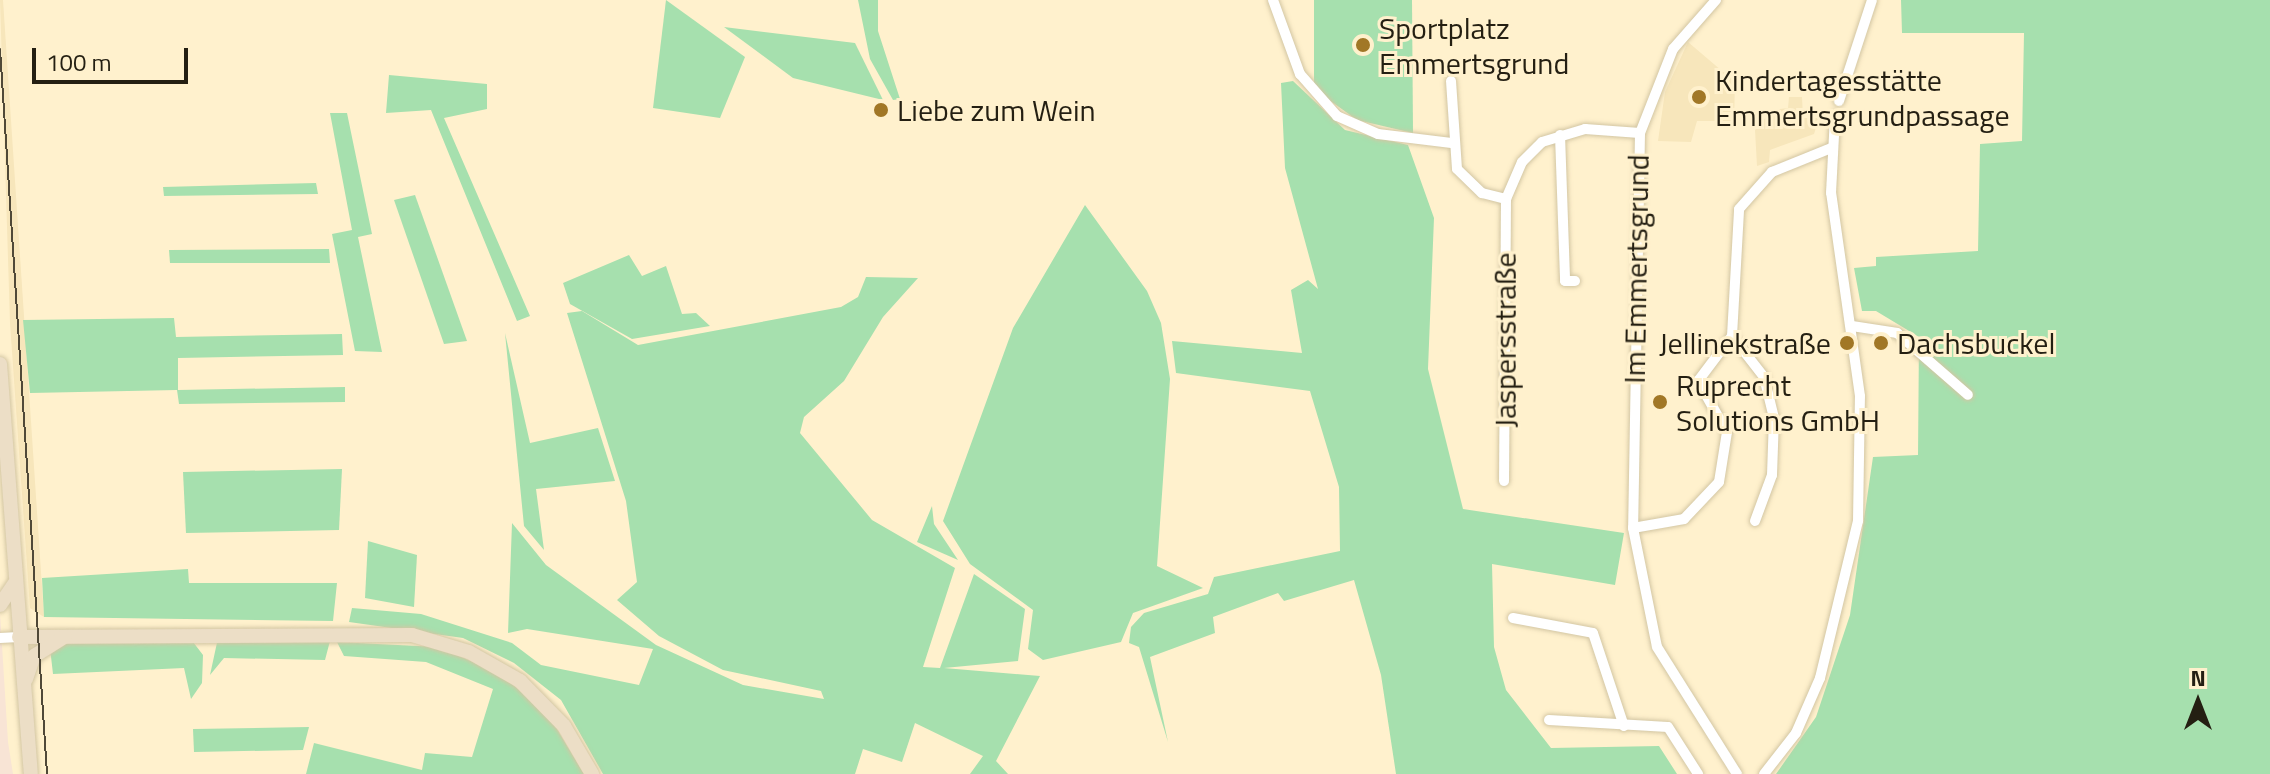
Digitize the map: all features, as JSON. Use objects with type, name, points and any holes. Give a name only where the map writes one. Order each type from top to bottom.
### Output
[{"type":"main road","points":[[0,364],[31,774]]},
{"type":"main road","points":[[0,605],[15,583]]},
{"type":"main road","points":[[19,637],[71,633],[321,631],[412,635],[495,664],[550,708],[592,774]]},
{"type":"main road","points":[[23,682],[34,656],[71,633]]},
{"type":"street","points":[[1273,0],[1300,74],[1337,116],[1378,134],[1451,143]]},
{"type":"street","name":"Im Emmertsgrund","points":[[1716,0],[1673,49],[1640,133],[1634,534],[1641,593],[1672,677],[1737,774]]},
{"type":"street","points":[[1839,101],[1872,0]]},
{"type":"street","points":[[1451,81],[1451,143],[1464,180],[1506,199]]},
{"type":"street","points":[[1764,774],[1806,713],[1848,580],[1862,435],[1852,326],[1835,228],[1831,148],[1835,116]]},
{"type":"street","points":[[1560,135],[1640,133]]},
{"type":"street","name":"Jaspersstraße","points":[[1504,481],[1506,199],[1532,149],[1560,135],[1565,281],[1575,281]]},
{"type":"street","points":[[1634,534],[1684,519],[1719,482],[1727,432],[1698,381],[1732,336],[1741,202],[1772,172],[1831,148]]},
{"type":"street","points":[[1852,326],[1897,333],[1968,395]]},
{"type":"street","points":[[1732,336],[1764,377],[1774,418],[1772,475],[1755,521]]},
{"type":"street","points":[[1513,618],[1593,633],[1624,726]]},
{"type":"street","points":[[0,638],[19,637]]},
{"type":"street","points":[[1549,720],[1668,727],[1698,774]]},
{"type":"shaded area","points":[[0,0],[3,0],[44,617],[30,608],[10,323]]},
{"type":"shaded area","name":"Kindertagesstätte Emmertsgrundpassage","points":[[1688,42],[1735,82],[1734,121],[1697,121],[1691,142],[1658,141],[1665,92]]},
{"type":"shaded area","points":[[1789,97],[1802,97],[1803,118],[1819,118],[1814,134],[1770,150],[1769,162],[1757,166],[1755,130],[1772,110],[1788,108]]},
{"type":"shaded area","points":[[0,613],[8,742],[13,774],[0,774]]},
{"type":"green space","points":[[666,0],[745,57],[720,118],[653,108]]},
{"type":"green space","points":[[858,0],[878,0],[878,31],[900,99],[893,100],[870,59]]},
{"type":"green space","name":"Sportplatz Emmertsgrund","points":[[1314,0],[1412,0],[1413,133],[1357,120],[1314,89]]},
{"type":"green space","points":[[1901,0],[2270,0],[2270,774],[1776,774],[1816,717],[1850,615],[1873,457],[1918,455],[1919,337],[1876,311],[1862,311],[1854,268],[1876,266],[1876,257],[1978,251],[1980,144],[2022,141],[2024,33],[1902,33]]},
{"type":"green space","points":[[724,27],[855,43],[883,100],[793,78]]},
{"type":"green space","points":[[389,75],[487,84],[487,109],[444,118],[530,316],[517,321],[431,110],[386,113]]},
{"type":"green space","points":[[1293,81],[1345,130],[1408,145],[1434,218],[1428,369],[1463,509],[1624,533],[1615,585],[1492,564],[1494,647],[1506,690],[1551,748],[1659,746],[1677,774],[1396,774],[1381,675],[1354,580],[1284,601],[1278,593],[1213,617],[1215,633],[1150,657],[1168,742],[1139,647],[1129,643],[1131,627],[1144,613],[1208,594],[1214,577],[1340,551],[1339,487],[1310,391],[1176,373],[1172,341],[1302,353],[1291,290],[1308,280],[1318,289],[1285,168],[1281,83]]},
{"type":"green space","points":[[330,113],[347,113],[372,234],[358,237],[382,352],[355,351],[332,234],[352,230]]},
{"type":"green space","points":[[316,183],[318,194],[164,196],[163,187]]},
{"type":"green space","points":[[415,195],[467,341],[444,344],[394,200]]},
{"type":"green space","points":[[1085,205],[1147,291],[1161,323],[1170,379],[1157,566],[1203,588],[1133,613],[1121,642],[1043,660],[1028,649],[1033,610],[970,564],[943,521],[1013,328]]},
{"type":"green space","points":[[329,249],[330,263],[170,263],[169,250]]},
{"type":"green space","points":[[629,255],[642,276],[666,266],[682,314],[696,313],[710,326],[632,339],[570,304],[563,283]]},
{"type":"green space","points":[[866,277],[918,278],[883,317],[844,381],[804,417],[800,433],[872,520],[955,568],[923,667],[940,668],[974,574],[1025,609],[1018,661],[944,668],[1040,676],[996,761],[1008,774],[970,774],[983,756],[915,723],[902,762],[863,749],[855,774],[603,774],[561,700],[514,663],[463,638],[349,622],[352,608],[421,614],[512,643],[541,665],[639,685],[653,649],[527,629],[508,633],[512,523],[546,565],[656,645],[743,685],[824,699],[821,691],[723,670],[659,636],[617,600],[637,582],[626,501],[567,313],[582,311],[638,345],[841,307],[858,297]]},
{"type":"green space","points":[[174,318],[176,337],[342,334],[343,355],[178,358],[178,390],[345,387],[345,402],[179,404],[177,390],[30,393],[23,320]]},
{"type":"green space","points":[[505,333],[530,443],[598,428],[615,481],[536,489],[544,550],[524,526]]},
{"type":"green space","points":[[342,469],[339,530],[186,533],[183,472]]},
{"type":"green space","points":[[932,506],[934,524],[958,560],[917,542]]},
{"type":"green space","points":[[368,541],[417,555],[414,607],[365,598]]},
{"type":"green space","points":[[188,569],[189,583],[337,583],[333,621],[44,617],[42,578]]},
{"type":"green space","points":[[190,638],[203,655],[202,683],[191,699],[184,668],[53,674],[50,648],[71,642]]},
{"type":"green space","points":[[218,638],[330,641],[325,660],[224,658],[210,675]]},
{"type":"green space","points":[[337,642],[438,647],[496,672],[546,711],[584,774],[306,774],[314,743],[422,770],[425,753],[472,757],[493,689],[426,662],[344,656]]},
{"type":"green space","points":[[309,727],[303,750],[194,752],[193,729]]},
{"type":"tram line","points":[[0,49],[47,774]]},
{"type":"place","name":"Sportplatz Emmertsgrund","points":[[1363,45]]},
{"type":"place","name":"Kindertagesstätte Emmertsgrundpassage","points":[[1699,97]]},
{"type":"place","name":"Liebe zum Wein","points":[[881,110]]},
{"type":"place","name":"Jellinekstraße","points":[[1847,343]]},
{"type":"place","name":"Dachsbuckel","points":[[1881,343]]},
{"type":"place","name":"Ruprecht Solutions GmbH","points":[[1660,402]]}]
